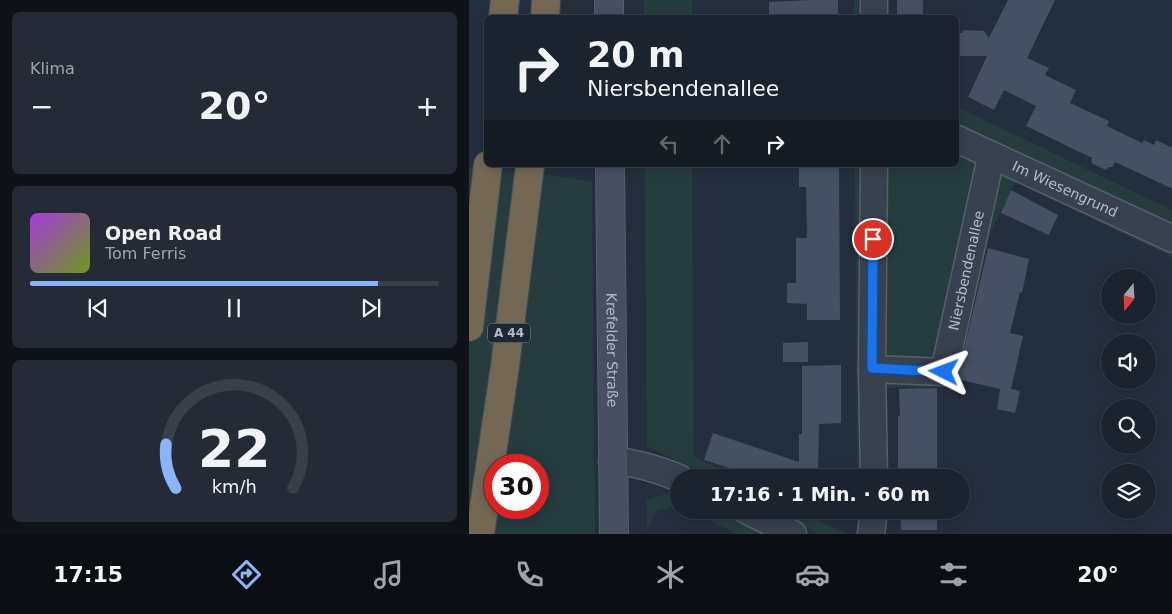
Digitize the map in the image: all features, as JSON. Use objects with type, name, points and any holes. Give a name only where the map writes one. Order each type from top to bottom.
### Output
[{"type":"highway","points":[[503,15],[505,0]]},
{"type":"highway","points":[[545,15],[546,0]]},
{"type":"highway","name":"A 44","points":[[469,327],[487,177]]},
{"type":"highway","name":"A 44","points":[[481,534],[505,366],[528,178]]},
{"type":"street","points":[[609,0],[609,15]]},
{"type":"street","points":[[874,0],[874,15]]},
{"type":"street","name":"Im Wiesengrund","points":[[959,140],[991,157],[1172,240]]},
{"type":"street","name":"Niersbendenallee","points":[[872,368],[944,372],[991,157]]},
{"type":"street","name":"Krefelder Straße","points":[[610,167],[614,534]]},
{"type":"street","points":[[874,167],[872,368],[874,469]]},
{"type":"street","points":[[612,461],[649,466],[670,474]]},
{"type":"street","points":[[764,519],[793,534]]},
{"type":"street","points":[[871,534],[873,519]]},
{"type":"green space","points":[[644,0],[692,0],[692,15],[644,15]]},
{"type":"green space","points":[[854,0],[861,0],[861,15],[854,15]]},
{"type":"green space","points":[[959,108],[1172,210],[1172,233],[959,132]]},
{"type":"green space","points":[[959,148],[971,154],[978,164],[936,359],[881,359],[880,167],[959,167]]},
{"type":"green space","points":[[645,167],[692,167],[694,456],[719,469],[693,469],[647,446]]},
{"type":"green space","points":[[855,167],[862,167],[864,469],[857,469]]},
{"type":"green space","points":[[469,168],[558,176],[592,182],[595,534],[469,534]]},
{"type":"green space","points":[[1004,170],[1172,250],[1172,257],[1015,182],[991,232],[954,387],[883,388],[881,379],[947,380],[998,174]]},
{"type":"green space","points":[[670,492],[670,507],[656,511],[647,532],[647,500]]},
{"type":"green space","points":[[707,519],[737,519],[766,534],[737,534]]},
{"type":"green space","points":[[790,519],[816,519],[845,534],[819,534]]},
{"type":"building","points":[[838,0],[838,15],[769,15],[769,2]]},
{"type":"building","points":[[897,0],[923,0],[923,15],[897,15]]},
{"type":"building","points":[[1008,0],[1055,0],[1027,58],[1049,68],[1045,75],[1076,90],[1070,103],[1109,121],[1107,126],[1142,143],[1144,140],[1154,145],[1156,140],[1173,148],[1173,189],[1115,162],[1112,167],[1106,170],[1091,163],[1092,158],[1026,126],[1036,106],[1004,90],[994,110],[968,97],[987,56],[959,56],[959,33],[962,33],[964,30],[984,31],[989,38]]},
{"type":"building","points":[[799,167],[839,167],[840,320],[807,320],[807,304],[787,303],[787,283],[796,283],[796,238],[807,238],[806,187],[799,187]]},
{"type":"building","points":[[1011,190],[1058,215],[1049,235],[1001,213]]},
{"type":"building","points":[[988,248],[1029,259],[1022,293],[1020,292],[1010,333],[1023,336],[1011,389],[1020,391],[1015,413],[997,409],[1000,389],[957,379]]},
{"type":"building","points":[[808,342],[808,362],[783,362],[783,343]]},
{"type":"building","points":[[841,365],[841,423],[819,424],[818,468],[821,469],[732,469],[704,460],[713,433],[799,462],[799,434],[802,434],[802,366]]},
{"type":"building","points":[[937,388],[937,469],[898,469],[899,389]]},
{"type":"building","points":[[900,519],[937,519],[937,530],[901,530]]},
{"type":"route","points":[[873,239],[872,368],[944,372]]}]
